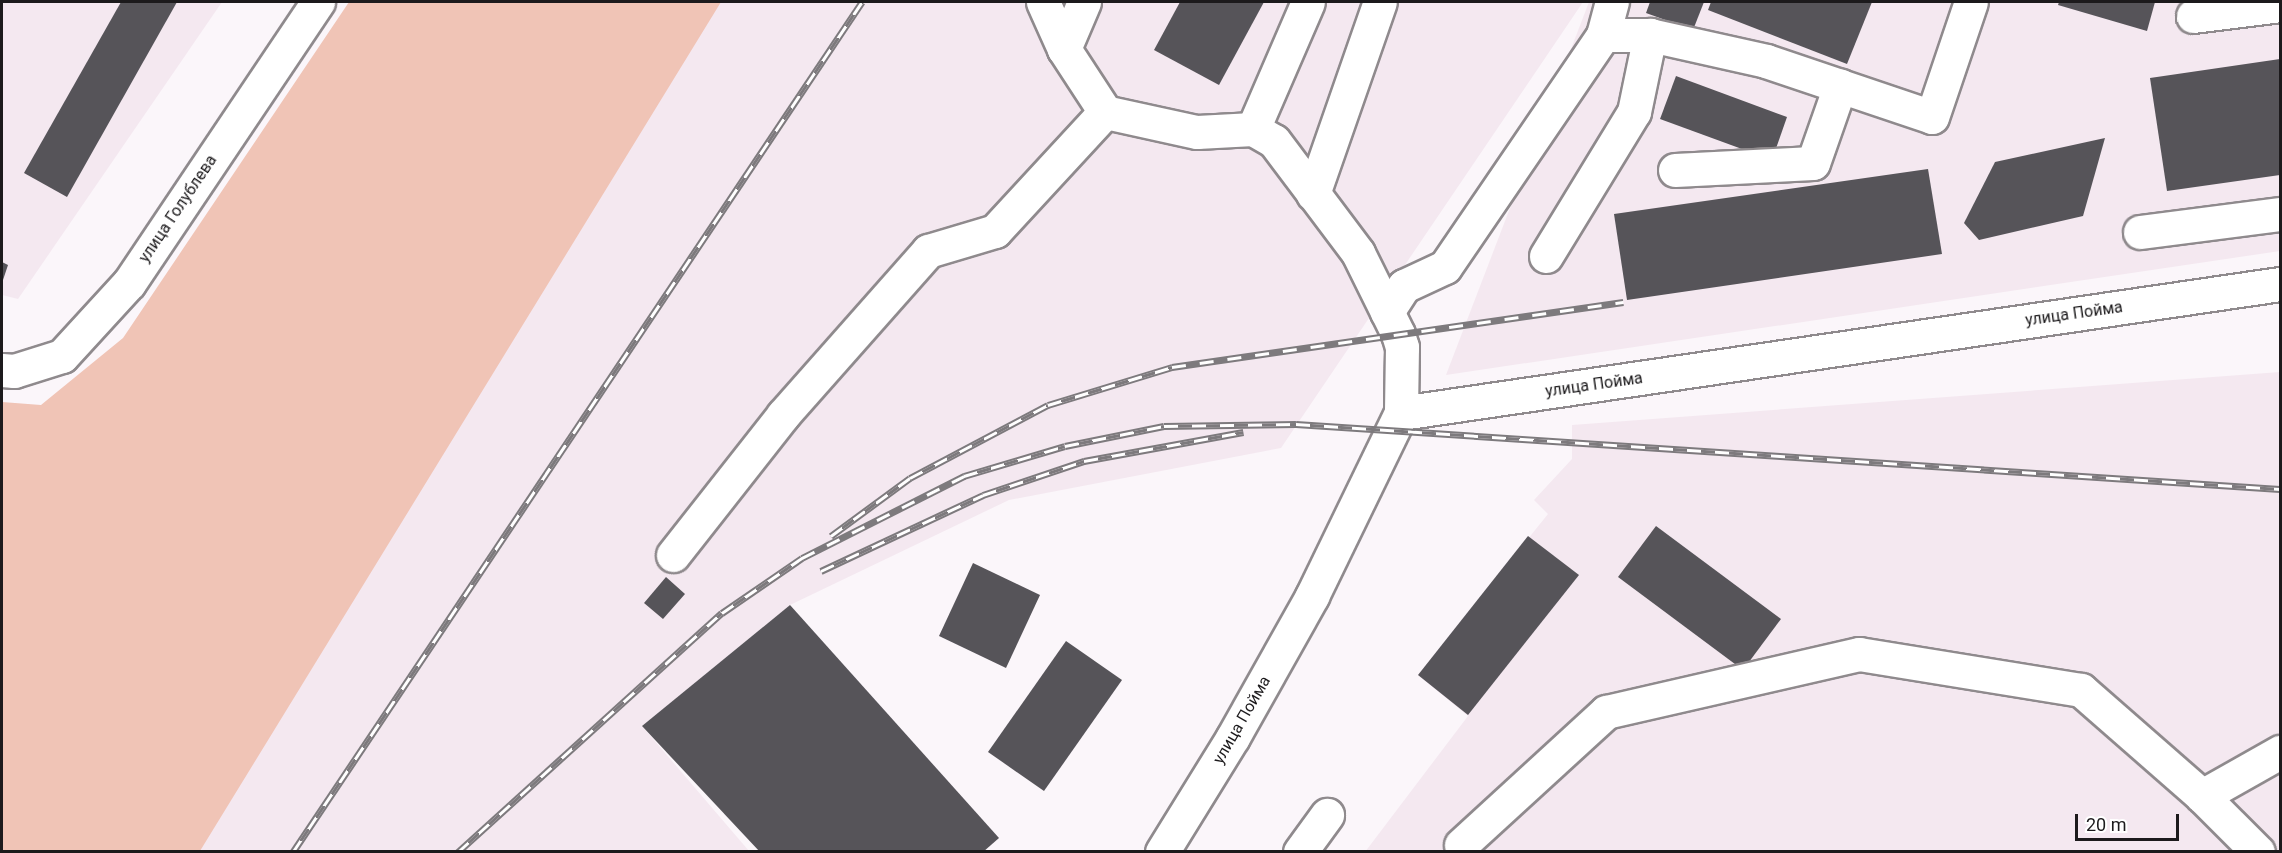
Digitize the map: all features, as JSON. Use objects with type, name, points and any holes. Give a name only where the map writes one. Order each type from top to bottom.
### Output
[{"type":"street","name":"улица Голублева","points":[[2,370],[14,371],[62,356],[129,283],[318,2]]},
{"type":"street","points":[[1044,2],[1064,49],[1105,112],[1197,132],[1253,129],[1274,141],[1358,253],[1387,312],[1402,347],[1401,413]]},
{"type":"street","points":[[1064,49],[1083,2]]},
{"type":"street","points":[[1253,129],[1308,2]]},
{"type":"street","points":[[1313,194],[1380,2]]},
{"type":"street","points":[[1387,312],[1404,286],[1445,267],[1603,35],[1612,2]]},
{"type":"street","points":[[1603,35],[1650,35],[1766,61],[1932,117],[1971,2]]},
{"type":"street","points":[[2193,16],[2280,5]]},
{"type":"street","points":[[1546,256],[1634,112],[1650,35]]},
{"type":"street","points":[[1675,170],[1813,163],[1840,86]]},
{"type":"street","points":[[673,555],[783,416],[928,251],[996,231],[1105,112]]},
{"type":"street","points":[[2140,232],[2280,214]]},
{"type":"street","name":"улица Пойма","points":[[1162,852],[1233,737],[1312,596],[1401,413],[2280,284]]},
{"type":"street","points":[[1461,846],[1606,712],[1859,654],[2081,690],[2202,796],[2258,852]]},
{"type":"street","points":[[2202,796],[2280,752]]},
{"type":"street","points":[[1300,852],[1327,815]]},
{"type":"shaded area","points":[[2,2],[222,2],[18,299],[2,295]]},
{"type":"shaded area","points":[[349,2],[721,2],[200,851],[2,851],[2,402],[41,405],[123,338]]},
{"type":"shaded area","points":[[372,2],[1583,2],[1281,448],[1009,500],[790,605],[642,726],[749,851],[2,851],[2,419],[45,422],[135,351]]},
{"type":"shaded area","points":[[1589,2],[2280,2],[2280,251],[1446,375]]},
{"type":"shaded area","points":[[2280,372],[2280,851],[1365,852],[1468,716],[1418,675],[1548,514],[1534,500],[1572,459],[1572,425]]},
{"type":"building","points":[[121,2],[177,2],[67,197],[24,173]]},
{"type":"building","points":[[1180,2],[1264,2],[1219,85],[1154,50]]},
{"type":"building","points":[[1650,2],[1704,2],[1693,30],[1646,13]]},
{"type":"building","points":[[1711,2],[1872,2],[1847,64],[1708,10]]},
{"type":"building","points":[[2059,2],[2155,2],[2147,31],[2058,5]]},
{"type":"building","points":[[2280,59],[2280,175],[2167,191],[2150,78]]},
{"type":"building","points":[[1676,76],[1787,117],[1772,160],[1660,119]]},
{"type":"building","points":[[2105,138],[2083,216],[1979,240],[1964,223],[1995,162]]},
{"type":"building","points":[[1928,169],[1942,254],[1627,300],[1614,214]]},
{"type":"building","points":[[2,262],[8,265],[2,283]]},
{"type":"building","points":[[1656,526],[1781,619],[1743,670],[1618,577]]},
{"type":"building","points":[[1528,536],[1579,575],[1468,715],[1418,675]]},
{"type":"building","points":[[973,563],[1040,595],[1006,668],[939,636]]},
{"type":"building","points":[[666,577],[685,594],[663,619],[644,603]]},
{"type":"building","points":[[790,605],[999,838],[983,852],[760,852],[642,726]]},
{"type":"building","points":[[1066,641],[1122,680],[1044,791],[988,752]]},
{"type":"railway","points":[[293,852],[862,2]]},
{"type":"railway","points":[[831,536],[910,478],[1048,405],[1172,367],[1623,302]]},
{"type":"railway","points":[[458,852],[722,613],[802,558],[964,476],[1065,446],[1164,426],[1296,424],[2280,489]]},
{"type":"railway","points":[[821,571],[983,495],[1084,461],[1243,432]]}]
